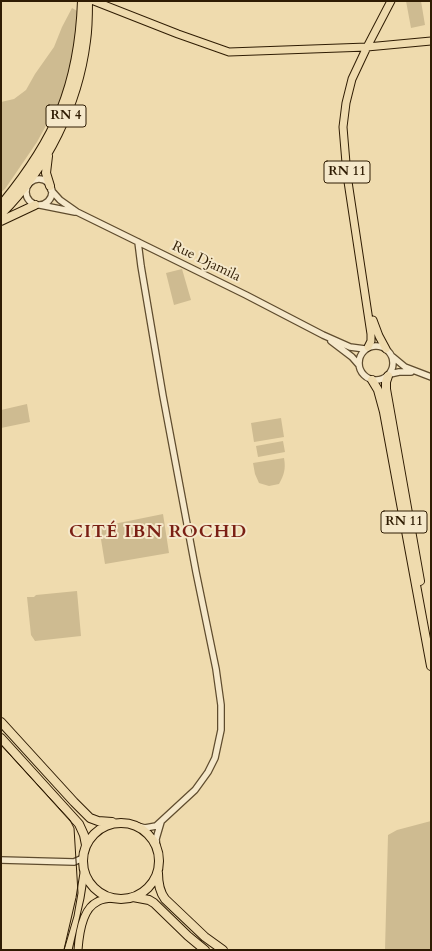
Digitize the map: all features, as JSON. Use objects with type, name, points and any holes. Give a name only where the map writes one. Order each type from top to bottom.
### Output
[{"type":"highway","name":"RN 4","points":[[1,205],[31,165],[51,133],[60,114],[77,58],[81,28],[82,1]]},
{"type":"highway","name":"RN 4","points":[[1,214],[31,178],[49,151],[65,118],[78,82],[86,40],[88,1]]},
{"type":"highway","points":[[49,151],[46,173],[51,188]]},
{"type":"highway","points":[[1,221],[37,205]]},
{"type":"highway","name":"RN 11","points":[[389,375],[386,382],[386,389],[431,640]]},
{"type":"highway","name":"RN 11","points":[[372,380],[384,412],[431,666]]},
{"type":"highway","points":[[1,722],[90,818],[98,821],[121,822],[134,825],[146,832],[157,849],[159,863],[158,885],[161,894],[205,937],[223,950]]},
{"type":"highway","points":[[1,738],[78,824],[84,835],[86,845]]},
{"type":"highway","points":[[121,822],[108,825],[96,831],[90,837],[82,858],[84,873],[88,880],[98,892],[112,898],[126,899],[146,890],[158,870]]},
{"type":"highway","points":[[133,897],[149,900],[154,903],[188,936],[206,950]]},
{"type":"main road","points":[[94,1],[178,34],[230,52],[366,48],[431,41]]},
{"type":"main road","name":"RN 11","points":[[367,348],[372,338],[347,175],[343,127],[346,103],[352,79],[366,48],[391,1]]},
{"type":"main road","name":"RN 11","points":[[367,299],[376,331],[388,351]]},
{"type":"main road","points":[[68,950],[84,873]]},
{"type":"main road","points":[[78,950],[81,926],[88,910],[97,902],[112,898]]},
{"type":"street","points":[[33,181],[44,181],[60,200],[77,212],[32,203],[27,197],[26,193],[28,186],[33,181]]},
{"type":"street","points":[[37,205],[47,202],[51,194],[51,188]]},
{"type":"street","name":"Rue Djamila","points":[[77,212],[246,295],[323,335]]},
{"type":"street","points":[[134,825],[145,828],[152,827],[161,821],[195,790],[208,772],[215,758],[221,730],[221,705],[216,669],[162,388],[138,242]]},
{"type":"street","points":[[323,335],[350,347],[367,348],[377,346],[388,351],[401,364],[419,374]]},
{"type":"street","points":[[323,335],[349,354],[359,365]]},
{"type":"street","points":[[367,348],[359,358],[359,365],[362,373],[368,379],[382,380],[389,375],[404,372],[431,377]]},
{"type":"street","points":[[388,351],[393,361],[393,366],[389,375]]},
{"type":"street","points":[[157,849],[157,834],[161,821]]},
{"type":"street","points":[[1,860],[74,862],[82,858]]},
{"type":"shaded area","points":[[406,1],[421,1],[425,25],[411,28]]},
{"type":"shaded area","points":[[72,8],[79,12],[71,71],[59,102],[37,142],[5,189],[1,192],[1,102],[14,99],[26,90],[54,47]]},
{"type":"shaded area","points":[[182,269],[191,300],[174,305],[166,273]]},
{"type":"shaded area","points":[[27,404],[30,422],[1,428],[1,410]]},
{"type":"shaded area","points":[[281,418],[284,437],[254,442],[251,423]]},
{"type":"shaded area","points":[[283,441],[285,452],[258,457],[256,446]]},
{"type":"shaded area","points":[[284,458],[284,472],[279,484],[269,486],[259,483],[255,474],[253,463]]},
{"type":"shaded area","points":[[163,514],[169,553],[105,564],[99,527]]},
{"type":"shaded area","points":[[77,591],[81,636],[35,641],[31,635],[27,597]]},
{"type":"shaded area","points":[[431,821],[431,950],[385,950],[388,835],[397,830]]},
{"type":"tram line","points":[[1,745],[70,820],[74,828],[78,893],[74,916],[64,950]]},
{"type":"district","name":"CITÉ IBN ROCHD","points":[[158,533]]}]
